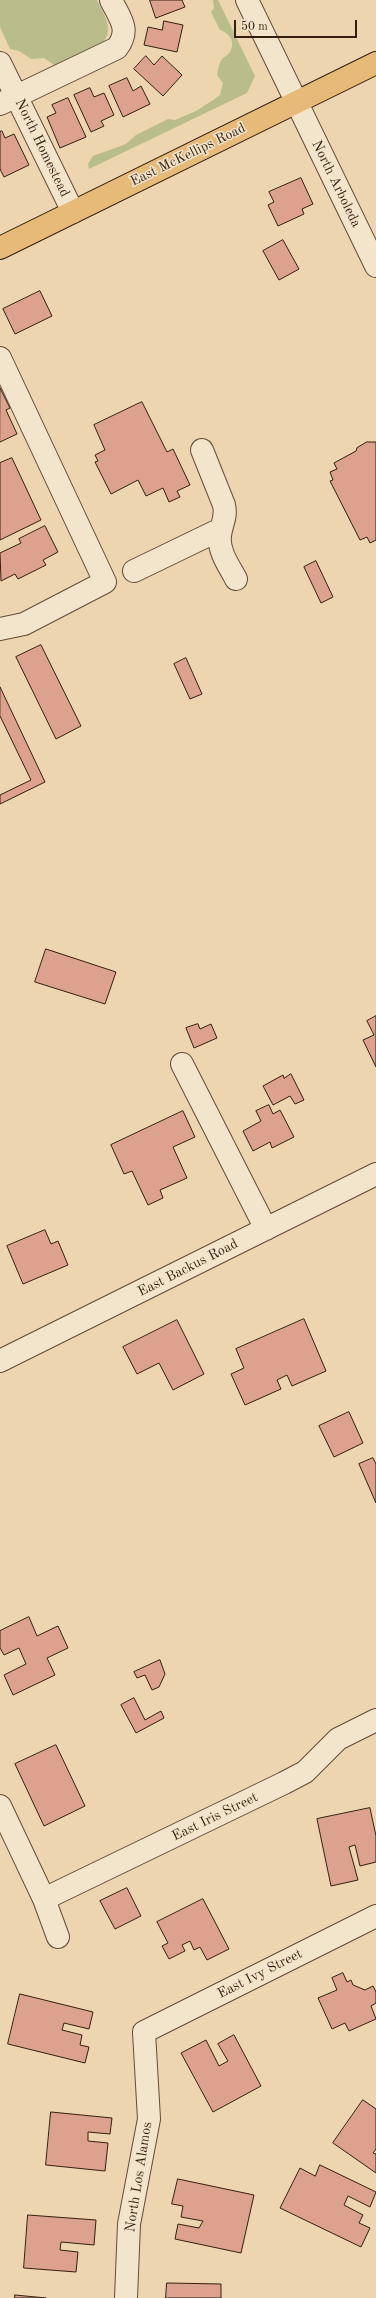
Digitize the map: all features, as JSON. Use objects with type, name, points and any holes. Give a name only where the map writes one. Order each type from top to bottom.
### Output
[{"type":"main road","name":"East McKellips Road","points":[[0,248],[376,63]]},
{"type":"street","points":[[8,100],[117,48],[124,38],[124,27],[111,0]]},
{"type":"street","name":"North Arboleda","points":[[247,0],[376,266]]},
{"type":"street","name":"North Homestead","points":[[0,63],[8,100],[73,212]]},
{"type":"street","points":[[0,358],[105,582],[24,624],[0,629]]},
{"type":"street","points":[[202,450],[226,513],[221,529],[221,550],[236,580]]},
{"type":"street","points":[[134,571],[221,529]]},
{"type":"street","points":[[182,1064],[266,1229]]},
{"type":"street","name":"East Backus Road","points":[[0,1361],[376,1174]]},
{"type":"street","name":"East Iris Street","points":[[44,1899],[284,1784],[305,1772],[338,1739],[376,1720]]},
{"type":"street","points":[[0,1806],[44,1899],[58,1938]]},
{"type":"street","name":"East Ivy Street","points":[[144,2032],[376,1916]]},
{"type":"street","name":"North Los Alamos","points":[[126,2298],[129,2224],[149,2119],[144,2032]]},
{"type":"green space","points":[[0,0],[97,0],[108,26],[107,36],[104,41],[54,65],[44,58],[31,59],[19,51],[10,49],[0,27]]},
{"type":"green space","points":[[213,0],[218,0],[255,76],[247,93],[89,169],[88,164],[93,156],[126,144],[136,135],[168,119],[175,120],[196,111],[220,95],[223,83],[217,75],[218,69],[222,59],[230,52],[232,41],[226,33],[220,30],[211,12],[214,8]]},
{"type":"building","points":[[150,0],[182,0],[185,7],[156,18]]},
{"type":"building","points":[[164,21],[183,25],[177,52],[144,45],[148,27],[162,30]]},
{"type":"building","points":[[146,56],[154,65],[162,56],[182,75],[163,96],[134,69]]},
{"type":"building","points":[[127,78],[133,91],[141,86],[150,104],[123,117],[109,86]]},
{"type":"building","points":[[90,88],[94,97],[104,93],[114,115],[101,121],[104,126],[91,132],[74,95]]},
{"type":"building","points":[[68,98],[86,137],[60,148],[47,117],[56,113],[52,105]]},
{"type":"building","points":[[2,131],[5,138],[14,134],[29,165],[4,177],[0,169],[0,132]]},
{"type":"building","points":[[301,178],[313,204],[302,209],[304,214],[278,226],[268,205],[274,202],[269,192]]},
{"type":"building","points":[[283,240],[299,269],[279,280],[263,251]]},
{"type":"building","points":[[40,291],[52,316],[15,334],[3,309]]},
{"type":"building","points":[[0,388],[10,408],[6,410],[17,434],[0,442]]},
{"type":"building","points":[[142,402],[167,452],[173,449],[190,485],[177,491],[180,497],[169,502],[163,488],[146,496],[138,480],[111,494],[95,462],[98,461],[95,455],[105,450],[94,425]]},
{"type":"building","points":[[367,442],[376,442],[376,540],[370,543],[367,537],[360,540],[330,481],[333,480],[330,472],[337,469],[334,463],[356,451],[357,448]]},
{"type":"building","points":[[12,458],[41,520],[0,540],[0,463]]},
{"type":"building","points":[[45,526],[58,552],[43,560],[46,565],[18,579],[15,574],[1,581],[0,553],[21,543],[19,539]]},
{"type":"building","points":[[316,561],[333,597],[321,603],[304,567]]},
{"type":"building","points":[[41,645],[81,726],[56,739],[16,657]]},
{"type":"building","points":[[186,658],[202,694],[190,699],[174,664]]},
{"type":"building","points":[[0,687],[45,782],[0,804],[0,795],[31,780],[0,716]]},
{"type":"building","points":[[46,949],[116,972],[105,1004],[35,982]]},
{"type":"building","points":[[376,1016],[376,1067],[363,1040],[374,1035],[367,1021]]},
{"type":"building","points":[[198,1024],[200,1029],[211,1024],[217,1038],[194,1048],[186,1028]]},
{"type":"building","points":[[291,1074],[304,1100],[295,1104],[290,1096],[273,1105],[263,1086],[283,1075],[284,1078]]},
{"type":"building","points":[[269,1105],[273,1114],[280,1110],[294,1137],[272,1148],[270,1142],[253,1151],[243,1131],[261,1121],[256,1111]]},
{"type":"building","points":[[183,1111],[195,1137],[173,1147],[187,1178],[160,1190],[163,1198],[148,1205],[132,1171],[124,1174],[111,1145]]},
{"type":"building","points":[[45,1230],[51,1244],[58,1241],[68,1265],[23,1284],[7,1246]]},
{"type":"building","points":[[304,1319],[326,1371],[292,1386],[287,1375],[277,1380],[281,1389],[245,1405],[231,1374],[244,1368],[236,1349]]},
{"type":"building","points":[[177,1320],[204,1374],[173,1390],[159,1363],[137,1374],[123,1347]]},
{"type":"building","points":[[349,1412],[363,1443],[334,1457],[319,1426]]},
{"type":"building","points":[[373,1458],[376,1464],[376,1503],[359,1464]]},
{"type":"building","points":[[29,1617],[37,1636],[58,1626],[68,1648],[47,1658],[55,1675],[13,1695],[4,1675],[26,1664],[19,1648],[4,1655],[0,1648],[0,1631]]},
{"type":"building","points":[[160,1660],[165,1674],[159,1687],[152,1690],[145,1675],[137,1678],[134,1672]]},
{"type":"building","points":[[134,1698],[145,1720],[161,1711],[164,1718],[136,1733],[121,1705]]},
{"type":"building","points":[[56,1745],[85,1806],[44,1826],[15,1764]]},
{"type":"building","points":[[370,1808],[376,1836],[376,1862],[360,1866],[355,1845],[349,1847],[358,1880],[331,1886],[317,1819]]},
{"type":"building","points":[[127,1888],[141,1916],[115,1929],[100,1901]]},
{"type":"building","points":[[203,1899],[229,1949],[207,1960],[200,1947],[194,1950],[190,1941],[182,1945],[185,1951],[169,1959],[162,1946],[168,1943],[157,1922]]},
{"type":"building","points":[[343,1973],[347,1982],[351,1980],[353,1985],[365,1990],[373,1986],[376,1992],[376,2003],[371,2006],[376,2019],[349,2031],[345,2023],[332,2029],[318,1998],[337,1990],[332,1978]]},
{"type":"building","points":[[20,1994],[93,2012],[89,2029],[64,2023],[62,2030],[82,2035],[80,2045],[89,2047],[85,2063],[8,2044]]},
{"type":"building","points":[[234,2035],[261,2086],[213,2112],[181,2053],[206,2040],[219,2066],[228,2061],[218,2044]]},
{"type":"building","points":[[363,2100],[376,2109],[376,2149],[373,2153],[376,2154],[376,2173],[333,2143]]},
{"type":"building","points":[[51,2112],[112,2118],[110,2134],[88,2132],[88,2141],[108,2143],[105,2171],[46,2165]]},
{"type":"building","points":[[320,2165],[376,2192],[370,2207],[348,2196],[344,2205],[363,2215],[359,2223],[370,2228],[361,2247],[280,2208],[300,2168],[315,2176]]},
{"type":"building","points":[[178,2179],[254,2195],[241,2253],[175,2239],[178,2224],[199,2228],[203,2221],[181,2217],[183,2206],[172,2204]]},
{"type":"building","points":[[28,2215],[96,2220],[94,2245],[61,2242],[60,2250],[78,2252],[76,2272],[24,2268]]},
{"type":"building","points":[[167,2283],[221,2284],[221,2298],[166,2298]]},
{"type":"building","points":[[15,2295],[46,2298],[15,2298]]}]
